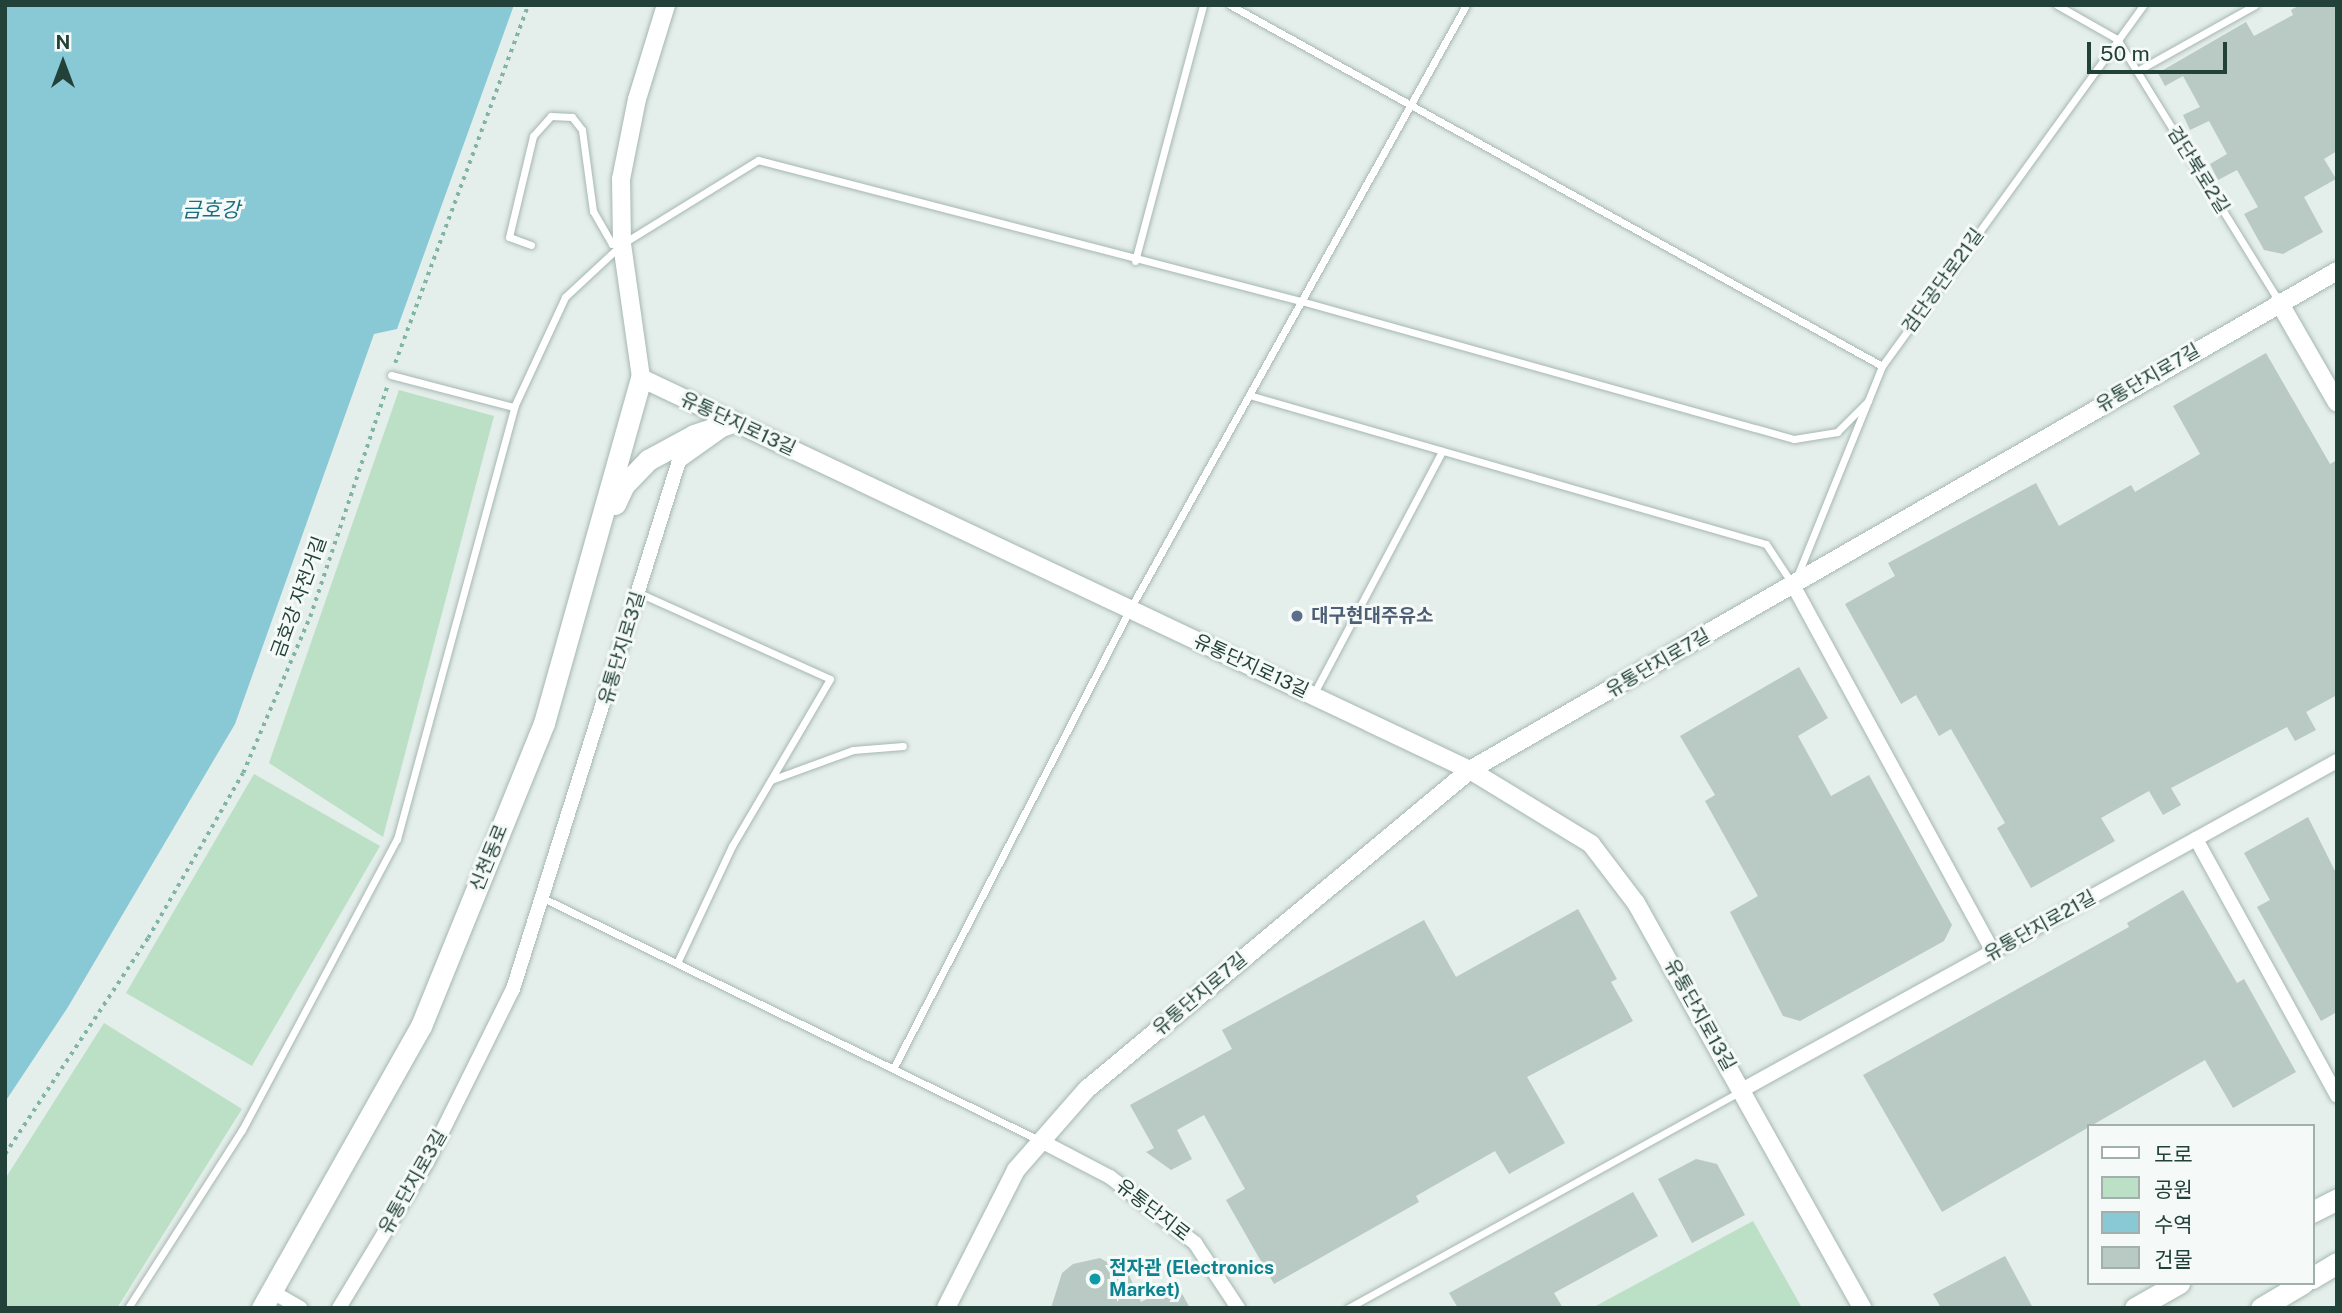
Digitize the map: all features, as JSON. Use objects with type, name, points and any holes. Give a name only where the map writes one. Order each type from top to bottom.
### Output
[{"type":"main road","name":"신천동로","points":[[266,1299],[421,1026],[544,723],[641,378]]},
{"type":"main road","points":[[589,564],[624,485],[648,460],[694,435],[733,422]]},
{"type":"main road","points":[[2314,1211],[2337,1199]]},
{"type":"main road","points":[[2314,1277],[2337,1263]]},
{"type":"main road","points":[[2135,1308],[2175,1285]]},
{"type":"main road","points":[[2261,1308],[2300,1285]]},
{"type":"street","points":[[641,378],[622,244],[621,179],[637,99],[666,5]]},
{"type":"street","name":"유통단지로7길","points":[[946,1308],[1016,1170],[1087,1089],[1470,770],[2337,271]]},
{"type":"street","points":[[2279,302],[2337,403]]},
{"type":"street","name":"유통단지로13길","points":[[641,378],[1470,770],[1591,844],[1636,903],[1862,1308]]},
{"type":"street","name":"유통단지로3길","points":[[339,1308],[427,1162],[513,989],[545,898],[679,461],[733,422]]},
{"type":"street","points":[[1793,585],[1993,951]]},
{"type":"street","name":"유통단지로21길","points":[[1742,1090],[2337,761]]},
{"type":"street","points":[[2196,839],[2337,1096]]},
{"type":"street","name":"유통단지로","points":[[1041,1141],[1110,1177],[1195,1243],[1238,1308]]},
{"type":"street","points":[[266,1299],[300,1308]]},
{"type":"lane","points":[[1135,261],[1203,5]]},
{"type":"lane","points":[[1230,5],[1882,366]]},
{"type":"lane","points":[[893,1069],[1130,609],[1466,5]]},
{"type":"lane","points":[[2057,5],[2117,39]]},
{"type":"lane","name":"검단공단로21길","points":[[1793,585],[1882,366],[2143,5]]},
{"type":"lane","points":[[2137,71],[2255,5]]},
{"type":"lane","name":"검단북로2길","points":[[2117,39],[2279,302]]},
{"type":"lane","points":[[531,244],[509,237],[533,136],[551,116],[572,117],[582,130],[593,211],[612,244],[622,244]]},
{"type":"lane","points":[[128,1308],[242,1130],[397,839],[514,407],[565,297],[622,244],[758,160],[1135,261],[1301,301],[1794,439],[1837,432],[1868,401]]},
{"type":"lane","points":[[391,375],[514,407]]},
{"type":"lane","points":[[1249,396],[1766,544],[1793,585]]},
{"type":"lane","points":[[1313,696],[1442,451]]},
{"type":"lane","points":[[639,593],[830,679],[732,846],[677,963]]},
{"type":"lane","points":[[771,780],[853,750],[903,746]]},
{"type":"lane","points":[[545,898],[1041,1141]]},
{"type":"lane","name":"유통단지로13길","points":[[1348,1308],[1742,1090]]},
{"type":"path","name":"금호강 자전거길","points":[[5,1154],[148,937],[243,773],[310,617],[391,375],[528,5]]},
{"type":"green space","points":[[399,390],[494,416],[383,837],[269,763]]},
{"type":"green space","points":[[254,774],[380,846],[252,1066],[126,993]]},
{"type":"green space","points":[[104,1023],[242,1109],[117,1308],[7,1308],[5,1179]]},
{"type":"green space","points":[[1753,1221],[1802,1308],[1592,1308]]},
{"type":"water","name":"금호강","points":[[5,5],[514,5],[397,329],[374,334],[235,724],[68,1007],[5,1102]]},
{"type":"building","points":[[2300,5],[2337,5],[2337,151],[2324,159],[2336,179],[2304,197],[2323,232],[2283,254],[2264,250],[2244,214],[2258,207],[2237,170],[2218,180],[2210,164],[2227,154],[2209,121],[2190,130],[2183,115],[2200,107],[2183,76],[2165,86],[2158,73],[2246,22],[2254,36],[2293,15],[2291,10]]},
{"type":"building","points":[[2266,353],[2330,464],[2337,460],[2337,695],[2306,712],[2316,730],[2295,741],[2287,727],[2171,788],[2181,805],[2163,815],[2149,791],[2101,818],[2115,841],[2031,888],[1997,828],[2005,823],[1951,729],[1939,736],[1916,695],[1901,704],[1845,604],[1895,576],[1888,563],[2036,483],[2059,526],[2131,485],[2135,492],[2200,454],[2173,406]]},
{"type":"building","points":[[1799,667],[1828,718],[1798,736],[1831,796],[1869,775],[1952,925],[1944,941],[1800,1021],[1783,1016],[1730,912],[1758,896],[1705,801],[1715,795],[1680,736]]},
{"type":"building","points":[[2308,817],[2337,875],[2337,1012],[2321,1021],[2257,907],[2270,900],[2244,853]]},
{"type":"building","points":[[2183,890],[2237,983],[2244,979],[2296,1072],[2233,1108],[2205,1060],[2094,1124],[2086,1124],[2086,1129],[1942,1212],[1863,1075],[2129,927],[2127,923]]},
{"type":"building","points":[[1578,909],[1617,979],[1611,982],[1633,1021],[1527,1077],[1565,1143],[1509,1174],[1495,1151],[1416,1196],[1419,1202],[1274,1284],[1226,1200],[1245,1189],[1204,1115],[1177,1130],[1192,1159],[1171,1170],[1146,1152],[1154,1148],[1130,1105],[1232,1049],[1222,1030],[1424,920],[1456,977]]},
{"type":"building","points":[[1696,1159],[1717,1164],[1745,1215],[1692,1243],[1658,1179]]},
{"type":"building","points":[[1633,1192],[1658,1236],[1554,1293],[1563,1308],[1458,1308],[1449,1293]]},
{"type":"building","points":[[2005,1256],[2033,1308],[1941,1308],[1933,1294]]},
{"type":"building","name":"전자관 (Electronics Market)","points":[[1100,1258],[1129,1275],[1141,1302],[1176,1283],[1190,1308],[1051,1308],[1062,1273],[1073,1264]]},
{"type":"place","name":"대구현대주유소","points":[[1297,616]]},
{"type":"place","name":"전자관 (Electronics Market)","points":[[1095,1279]]}]
